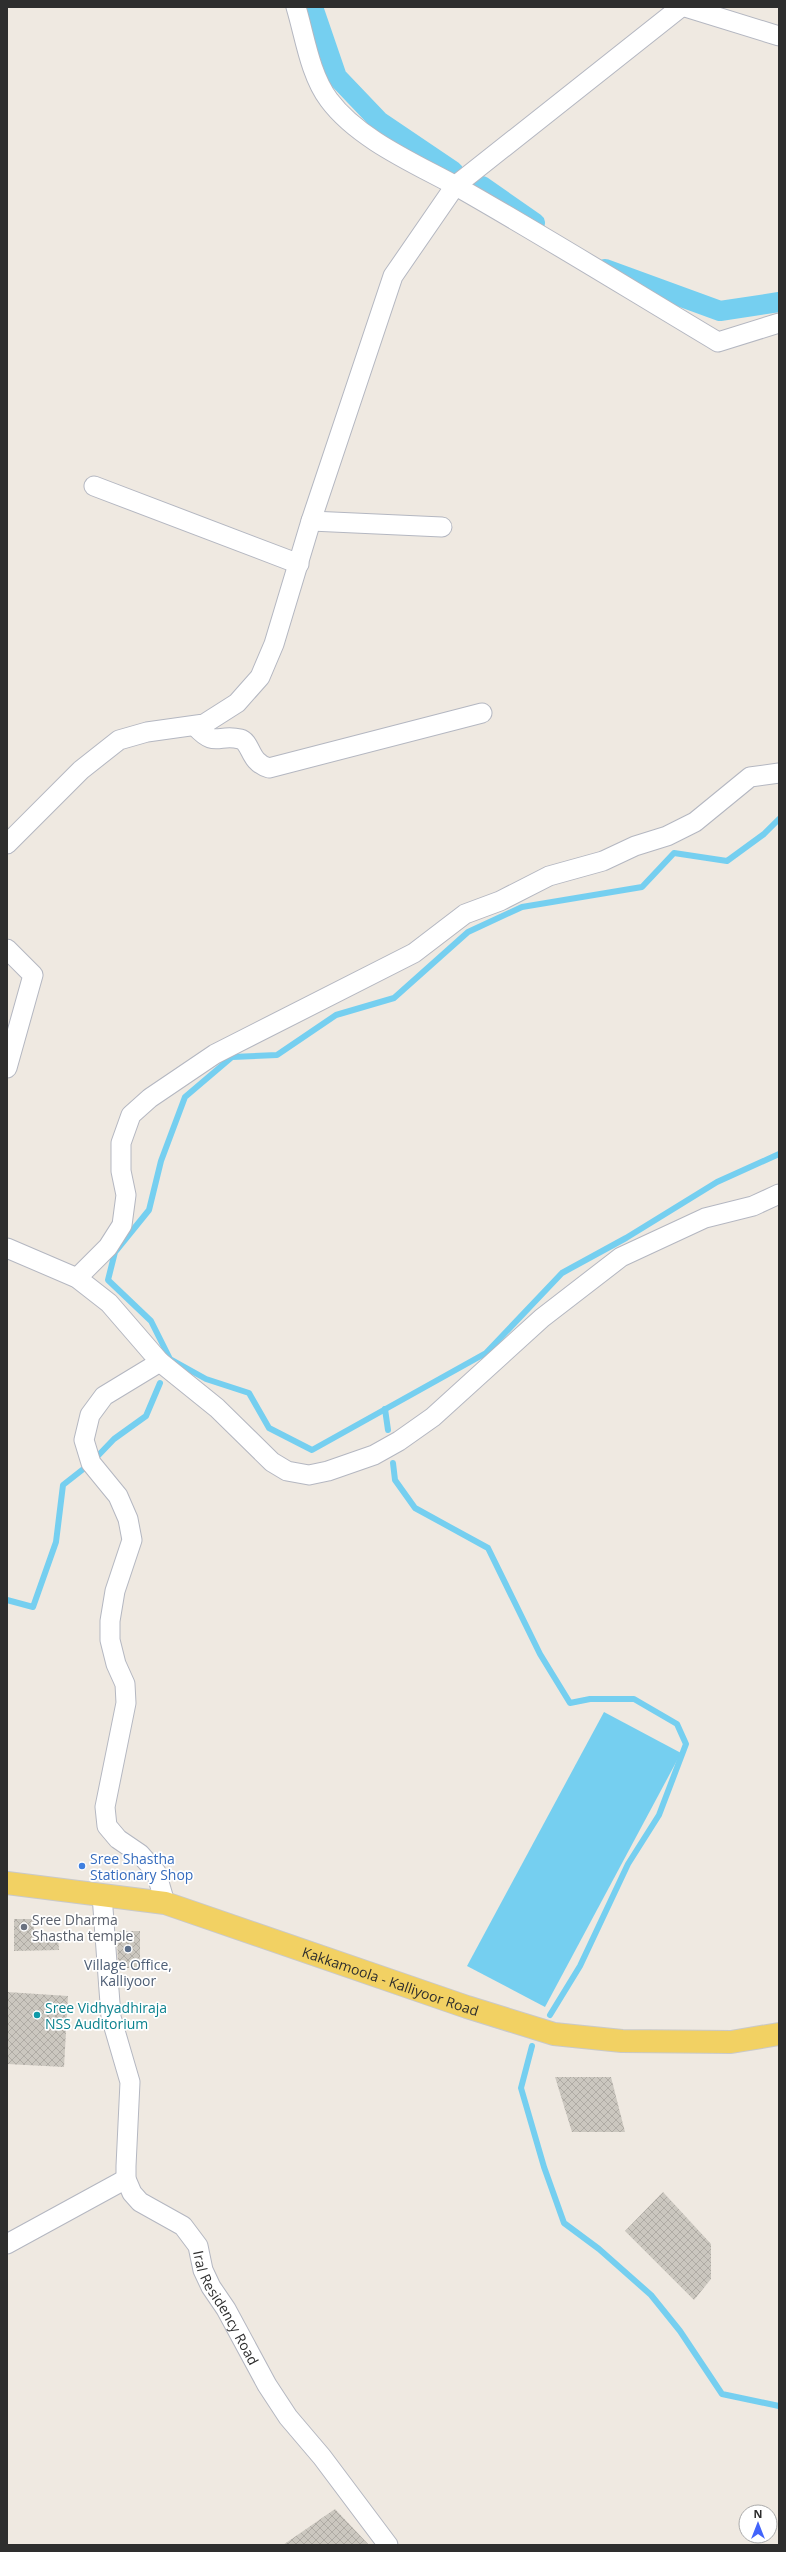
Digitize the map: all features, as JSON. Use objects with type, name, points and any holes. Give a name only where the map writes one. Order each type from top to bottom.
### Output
[{"type":"main road","name":"Kakkamoola - Kalliyoor Road","points":[[7,1883],[165,1903],[467,2007],[554,2034],[622,2041],[731,2042],[779,2034]]},
{"type":"street","points":[[296,7],[317,80],[329,100],[352,124],[400,156],[455,186],[718,342],[779,323]]},
{"type":"street","points":[[7,844],[81,770],[119,740],[147,732],[204,724],[237,703],[260,677],[274,644],[311,521],[393,276],[455,186],[681,7]]},
{"type":"street","points":[[685,7],[779,36]]},
{"type":"street","points":[[94,486],[299,564]]},
{"type":"street","points":[[311,521],[442,527]]},
{"type":"street","points":[[195,726],[208,738],[215,740],[241,739],[247,743],[259,766],[269,768],[482,713]]},
{"type":"street","points":[[77,1278],[108,1247],[122,1225],[126,1195],[121,1171],[121,1143],[131,1115],[150,1098],[215,1054],[414,953],[466,914],[500,901],[549,876],[603,861],[635,846],[667,836],[695,822],[750,777],[779,774]]},
{"type":"street","points":[[7,949],[33,974],[7,1068]]},
{"type":"street","points":[[7,1248],[77,1278],[109,1303],[160,1362],[217,1408],[272,1462],[287,1471],[309,1475],[328,1471],[374,1455],[399,1441],[433,1417],[542,1318],[621,1258],[705,1218],[753,1206],[779,1194]]},
{"type":"street","points":[[160,1362],[104,1396],[90,1415],[84,1440],[91,1463],[118,1496],[128,1519],[132,1540],[115,1591],[110,1621],[110,1640],[116,1664],[125,1684],[126,1703],[105,1807],[107,1826],[118,1839],[140,1854],[156,1872],[165,1903]]},
{"type":"street","name":"Iral Residency Road","points":[[102,1895],[112,2017],[130,2082],[126,2179],[132,2193],[140,2202],[183,2226],[198,2246],[203,2270],[211,2287],[226,2309],[267,2385],[288,2417],[322,2457],[388,2545]]},
{"type":"street","points":[[7,2244],[126,2179]]},
{"type":"water","points":[[604,1712],[681,1753],[545,2007],[467,1966]]},
{"type":"building","name":"Sree Dharma Shastha temple","points":[[14,1919],[34,1919],[34,1936],[58,1936],[59,1950],[14,1951]]},
{"type":"building","name":"Village Office, Kalliyoor","points":[[117,1931],[140,1931],[140,1968],[118,1968]]},
{"type":"building","name":"Sree Vidhyadhiraja NSS Auditorium","points":[[7,1992],[68,1996],[64,2067],[7,2064]]},
{"type":"building","points":[[555,2077],[611,2077],[625,2132],[572,2132]]},
{"type":"building","points":[[663,2192],[711,2244],[711,2279],[694,2300],[625,2231]]},
{"type":"building","points":[[335,2509],[369,2545],[283,2545]]},
{"type":"waterway","points":[[313,7],[337,77],[379,121],[453,171]]},
{"type":"waterway","points":[[482,186],[535,223]]},
{"type":"waterway","points":[[605,269],[720,311],[779,302]]},
{"type":"waterway","points":[[779,819],[764,834],[727,861],[674,853],[642,887],[522,907],[468,932],[394,998],[336,1015],[277,1055],[232,1057],[185,1097],[161,1161],[149,1210],[115,1252],[108,1280],[151,1321],[170,1359],[206,1379],[249,1393],[269,1428],[312,1450],[486,1353],[562,1273],[626,1238],[717,1182],[779,1154]]},
{"type":"waterway","points":[[7,1600],[33,1607],[56,1542],[63,1485],[91,1463],[114,1439],[146,1416],[160,1383]]},
{"type":"waterway","points":[[385,1409],[388,1430]]},
{"type":"waterway","points":[[393,1463],[395,1480],[415,1508],[488,1548],[540,1654],[570,1703],[590,1699],[634,1699],[677,1724],[686,1744],[659,1815],[628,1864],[580,1966],[550,2015]]},
{"type":"waterway","points":[[532,2046],[521,2088],[544,2167],[564,2223],[599,2249],[651,2295],[680,2331],[722,2394],[779,2406]]},
{"type":"place","name":"Sree Shastha Stationary Shop","points":[[82,1866]]},
{"type":"place","name":"Sree Dharma Shastha temple","points":[[24,1927]]},
{"type":"place","name":"Village Office, Kalliyoor","points":[[128,1949]]},
{"type":"place","name":"Sree Vidhyadhiraja NSS Auditorium","points":[[37,2015]]}]
